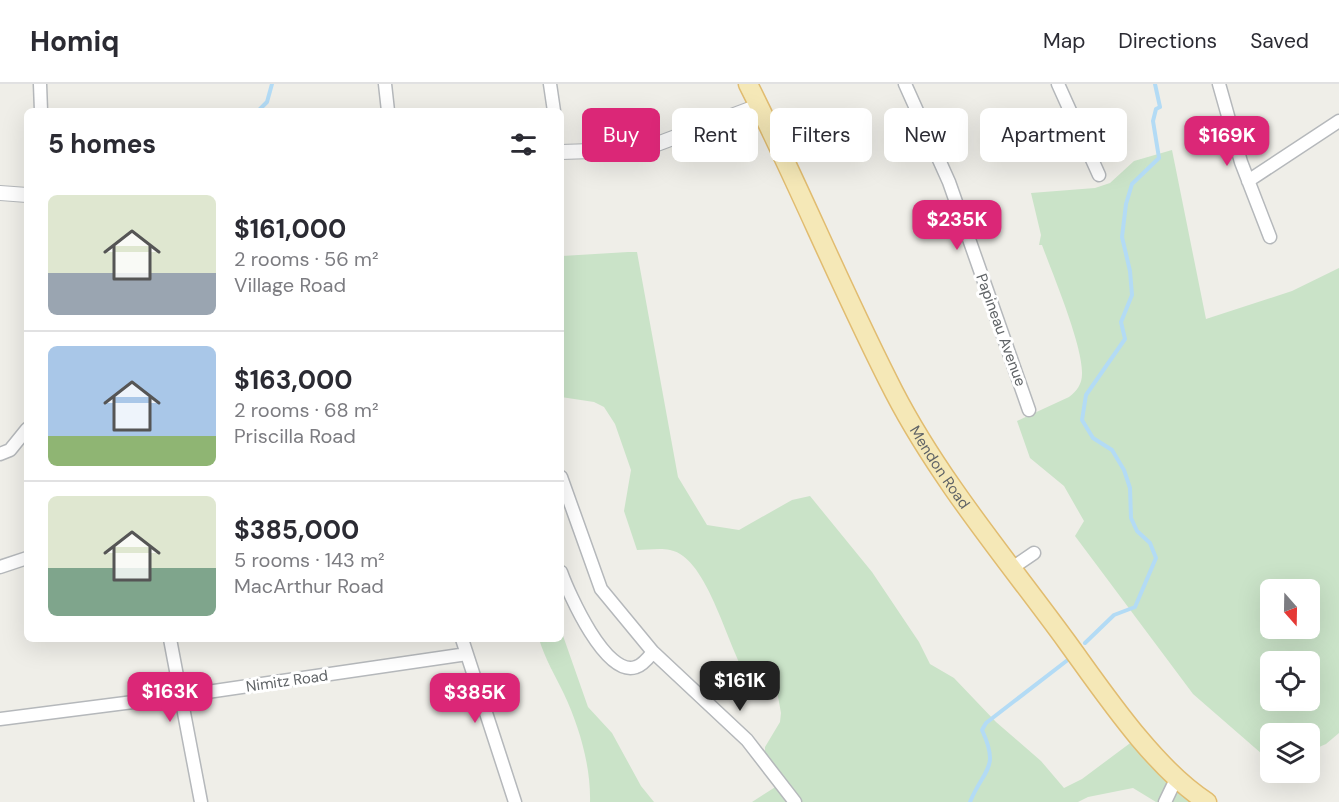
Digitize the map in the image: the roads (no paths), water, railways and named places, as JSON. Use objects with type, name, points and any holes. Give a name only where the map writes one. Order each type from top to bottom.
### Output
[{"type":"main road","name":"Mendon Road","points":[[748,84],[894,392],[921,438],[1012,568],[1113,704],[1201,801]]},
{"type":"street","points":[[40,84],[41,108]]},
{"type":"street","points":[[384,84],[388,108]]},
{"type":"street","points":[[550,84],[554,108]]},
{"type":"street","name":"Papineau Avenue","points":[[905,84],[949,182],[1029,410]]},
{"type":"street","points":[[1058,84],[1099,175]]},
{"type":"street","points":[[1219,84],[1248,181],[1270,237]]},
{"type":"street","points":[[564,152],[623,150],[657,144],[758,106]]},
{"type":"street","points":[[1248,181],[1339,121]]},
{"type":"street","points":[[0,193],[24,195]]},
{"type":"street","points":[[0,454],[9,450],[24,432]]},
{"type":"street","points":[[564,485],[601,589],[654,652],[747,740],[795,802]]},
{"type":"street","points":[[1012,568],[1035,553]]},
{"type":"street","points":[[0,567],[24,559]]},
{"type":"street","points":[[564,579],[584,622],[611,660],[624,668],[635,668],[654,652]]},
{"type":"street","points":[[171,642],[201,802]]},
{"type":"street","points":[[463,642],[514,802]]},
{"type":"street","name":"Nimitz Road","points":[[0,719],[180,696],[467,654]]},
{"type":"street","points":[[1165,802],[1177,777]]},
{"type":"waterway","points":[[261,108],[267,102],[272,84]]},
{"type":"waterway","points":[[1085,643],[1114,615],[1135,607],[1156,558],[1150,543],[1137,531],[1131,518],[1130,488],[1124,470],[1112,450],[1093,438],[1082,420],[1086,395],[1125,339],[1121,322],[1132,295],[1130,271],[1122,237],[1126,204],[1132,184],[1159,158],[1153,121],[1156,109],[1160,107],[1155,84]]},
{"type":"waterway","points":[[970,802],[990,761],[990,753],[982,730],[986,723],[1069,659]]}]
